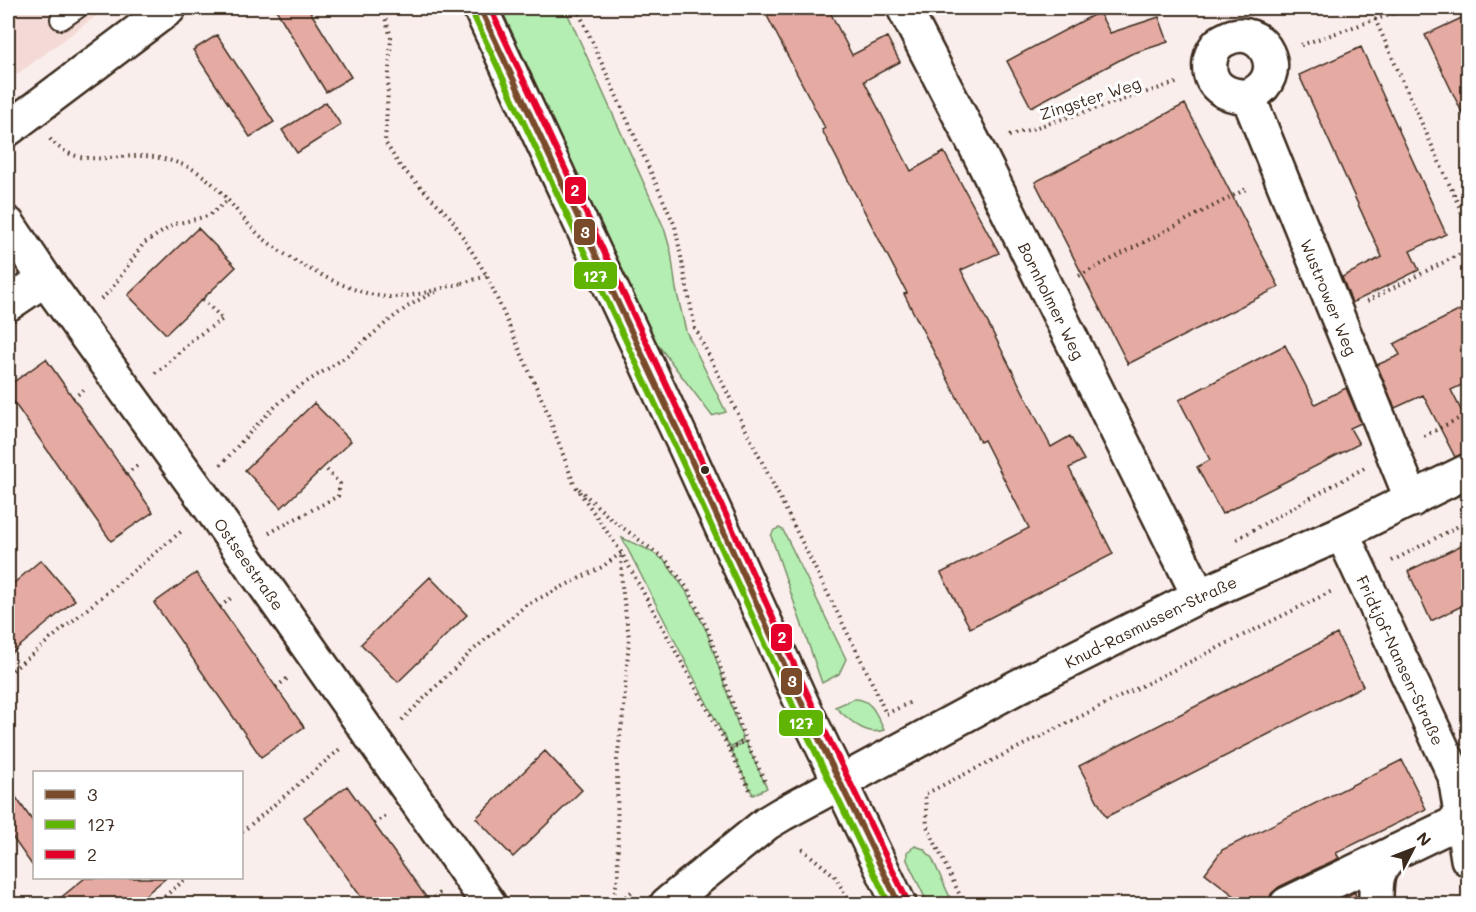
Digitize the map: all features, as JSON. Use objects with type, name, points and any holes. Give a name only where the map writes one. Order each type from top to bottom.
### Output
[{"type":"street","points":[[8,129],[167,8]]},
{"type":"street","points":[[480,8],[684,444],[839,784],[899,904]]},
{"type":"street","name":"Bornholmer Weg","points":[[904,8],[976,147],[1199,596]]},
{"type":"street","points":[[1232,36],[1251,37],[1260,42],[1269,56],[1271,68],[1269,78],[1257,93],[1237,97],[1227,94],[1218,88],[1212,79],[1210,58],[1222,40],[1232,36]]},
{"type":"street","name":"Wustrower Weg","points":[[1248,96],[1412,500]]},
{"type":"street","name":"Ostseestraße","points":[[8,224],[489,904]]},
{"type":"street","points":[[8,304],[45,279]]},
{"type":"street","name":"Knud-Rasmussen-Straße","points":[[667,904],[767,823],[1017,687],[1199,596],[1342,533],[1468,471]]},
{"type":"street","name":"Fridtjof-Nansen-Straße","points":[[1342,533],[1455,776],[1465,819],[1468,859]]},
{"type":"street","points":[[1287,904],[1465,819]]},
{"type":"street","points":[[1376,904],[1376,877],[1382,865],[1395,852]]},
{"type":"lane","points":[[61,19],[78,8]]},
{"type":"path","points":[[382,8],[391,37],[385,142],[400,166],[451,218],[487,276],[546,409],[574,484],[621,552],[730,750],[753,797]]},
{"type":"path","points":[[577,8],[675,225],[695,328],[886,714]]},
{"type":"path","points":[[1269,56],[1408,8]]},
{"type":"path","points":[[1375,19],[1468,226]]},
{"type":"path","name":"Zingster Weg","points":[[976,147],[1210,72]]},
{"type":"path","points":[[45,134],[58,148],[72,156],[91,159],[146,156],[177,163],[205,177],[256,233],[287,256],[339,283],[390,297],[414,295],[487,276]]},
{"type":"path","points":[[1048,291],[1278,172]]},
{"type":"path","points":[[95,305],[110,291],[144,243],[176,224],[208,216],[228,200]]},
{"type":"path","points":[[1337,316],[1468,250]]},
{"type":"path","points":[[8,674],[202,496],[216,469],[270,411],[309,380],[333,366],[384,323],[420,298],[463,283]]},
{"type":"path","points":[[127,392],[166,365],[193,339],[223,319],[202,299]]},
{"type":"path","points":[[239,549],[338,496],[340,484],[324,467]]},
{"type":"path","points":[[574,484],[610,518],[666,560],[688,589],[708,631],[745,740],[768,789]]},
{"type":"path","points":[[243,831],[370,734],[398,724],[472,651],[526,605],[602,567],[621,552]]},
{"type":"path","points":[[614,904],[618,877],[617,760],[629,638],[622,586],[621,552]]},
{"type":"path","points":[[964,904],[927,826],[925,794],[1294,610]]},
{"type":"path","points":[[730,750],[745,740]]},
{"type":"path","points":[[802,849],[834,874],[852,904]]},
{"type":"path","points":[[155,904],[186,879]]},
{"type":"path","points":[[614,904],[644,883]]},
{"type":"shaded area","points":[[8,8],[107,8],[8,81]]},
{"type":"green space","points":[[501,8],[565,8],[664,228],[671,252],[676,289],[686,331],[726,412],[712,416],[652,337]]},
{"type":"green space","points":[[779,528],[783,530],[846,659],[839,674],[822,683],[771,536],[774,530]]},
{"type":"green space","points":[[622,538],[649,550],[665,561],[686,591],[707,632],[743,740],[730,748]]},
{"type":"green space","points":[[854,699],[860,699],[870,705],[884,730],[877,732],[864,729],[835,707]]},
{"type":"green space","points":[[745,741],[767,788],[753,795],[731,750]]},
{"type":"green space","points":[[915,846],[924,849],[932,858],[953,904],[928,904],[907,860],[907,852]]},
{"type":"building","points":[[275,8],[308,8],[351,77],[326,92]]},
{"type":"building","points":[[763,8],[828,8],[852,55],[887,37],[900,62],[864,81],[911,171],[944,152],[999,253],[961,270],[1051,447],[1070,436],[1084,460],[1069,468],[1113,554],[970,628],[941,573],[1029,528],[984,440],[980,442],[904,294],[907,293],[822,130],[825,128]]},
{"type":"building","points":[[1099,12],[1110,33],[1159,17],[1168,42],[1131,54],[1031,107],[1007,61]]},
{"type":"building","points":[[1468,15],[1468,125],[1425,35]]},
{"type":"building","points":[[217,35],[274,122],[250,137],[193,50]]},
{"type":"building","points":[[1361,47],[1446,234],[1410,251],[1419,270],[1352,303],[1342,277],[1382,257],[1299,75]]},
{"type":"building","points":[[326,102],[341,125],[297,153],[282,130]]},
{"type":"building","points":[[1185,104],[1279,287],[1128,364],[1035,182]]},
{"type":"building","points":[[198,228],[236,267],[166,334],[128,295]]},
{"type":"building","points":[[1468,306],[1468,382],[1451,390],[1468,424],[1468,452],[1455,457],[1423,395],[1395,408],[1377,365],[1400,355],[1394,344]]},
{"type":"building","points":[[1285,345],[1315,404],[1346,388],[1361,423],[1350,428],[1359,444],[1222,514],[1197,467],[1210,460],[1179,400]]},
{"type":"building","points":[[46,359],[153,512],[111,541],[8,394],[8,386]]},
{"type":"building","points":[[314,403],[351,441],[281,508],[245,470]]},
{"type":"building","points":[[1468,542],[1468,603],[1431,621],[1408,571]]},
{"type":"building","points":[[41,560],[75,600],[8,656],[8,588]]},
{"type":"building","points":[[196,573],[304,727],[261,757],[154,603]]},
{"type":"building","points":[[430,577],[467,615],[398,682],[361,644]]},
{"type":"building","points":[[1337,634],[1363,686],[1106,817],[1079,766]]},
{"type":"building","points":[[545,751],[582,790],[513,857],[476,818]]},
{"type":"building","points":[[1402,760],[1426,809],[1336,853],[1339,858],[1279,887],[1271,894],[1269,904],[1245,904],[1205,873],[1222,850]]},
{"type":"building","points":[[8,786],[33,822],[33,867],[8,831]]},
{"type":"building","points":[[347,786],[431,904],[366,904],[304,817]]},
{"type":"building","points":[[84,879],[165,879],[134,904],[53,904]]},
{"type":"building","points":[[1355,892],[1357,904],[1329,904]]},
{"type":"transit line","name":"3","points":[[480,8],[684,444],[804,708],[899,904]]},
{"type":"transit line","name":"2","points":[[490,8],[692,440],[812,704],[907,900]]},
{"type":"transit line","name":"127","points":[[472,12],[676,448],[796,712],[889,904]]}]
